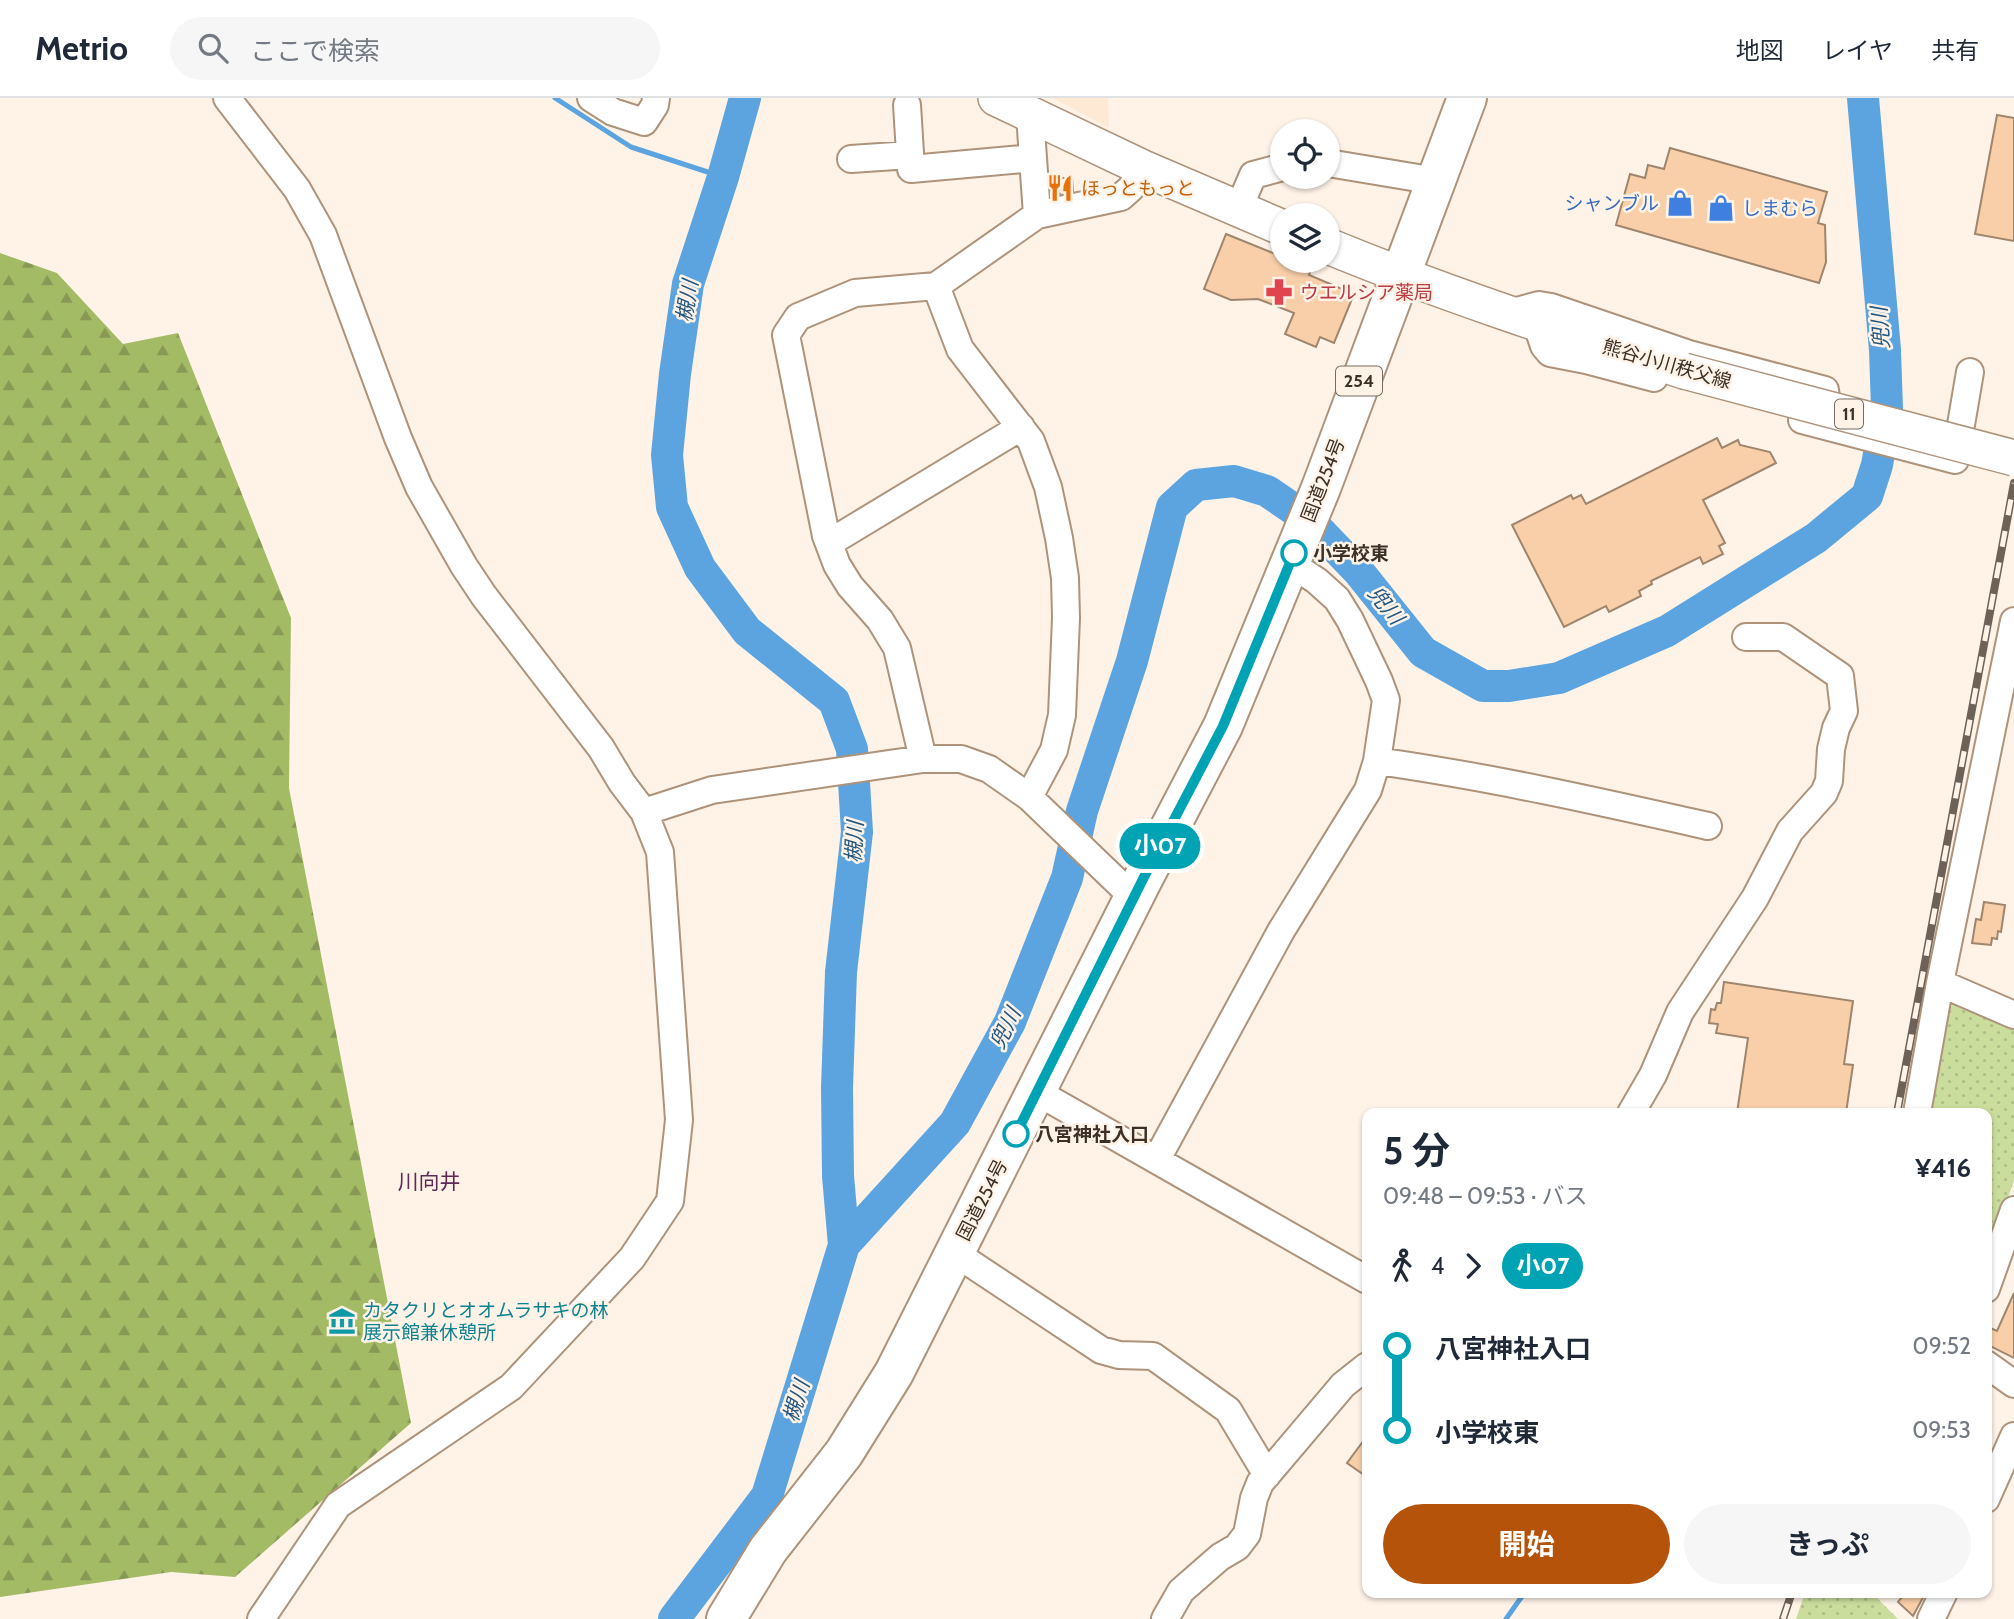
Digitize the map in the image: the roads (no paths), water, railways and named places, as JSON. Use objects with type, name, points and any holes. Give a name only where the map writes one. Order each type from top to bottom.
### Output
[{"type":"highway","name":"国道254号","points":[[726,1619],[768,1550],[844,1452],[887,1384],[1223,726],[1321,488],[1467,98]]},
{"type":"main road","points":[[996,98],[1143,168],[1270,223]]},
{"type":"main road","name":"熊谷小川秩父線","points":[[1340,251],[1522,319],[1684,371],[2014,458]]},
{"type":"street","points":[[227,98],[297,188],[323,235],[403,450],[419,487],[464,566],[484,596],[594,738],[622,783],[644,811],[660,852],[679,1120],[670,1201],[632,1258],[511,1387],[338,1505],[261,1619]]},
{"type":"street","points":[[592,98],[614,112],[644,122],[655,105],[656,98]]},
{"type":"street","points":[[907,105],[911,169],[1033,158]]},
{"type":"street","points":[[1030,115],[1037,215]]},
{"type":"street","points":[[851,159],[910,155]]},
{"type":"street","points":[[1340,165],[1436,181]]},
{"type":"street","points":[[920,760],[897,648],[880,620],[850,586],[837,565],[829,543],[786,335],[798,317],[855,293],[936,286],[1037,215],[1121,197],[1131,188],[1143,168]]},
{"type":"street","points":[[1238,209],[1253,175],[1270,170]]},
{"type":"street","points":[[936,286],[960,349],[1031,441],[1048,487],[1065,578],[1062,715],[1054,750],[1033,802]]},
{"type":"street","points":[[1830,427],[1825,390],[1689,354],[1551,307],[1539,305],[1522,319],[1550,352],[1586,359],[1865,437],[1927,454],[1955,460],[1970,372]]},
{"type":"street","points":[[829,543],[1021,427]]},
{"type":"street","points":[[1157,1159],[1282,931],[1368,790],[1377,761],[1386,700],[1379,681],[1337,599],[1291,559]]},
{"type":"street","points":[[1918,1108],[1940,983],[2006,697],[2014,621]]},
{"type":"street","points":[[1634,1108],[1653,1075],[1680,1012],[1755,898],[1790,831],[1824,793],[1829,781],[1831,748],[1836,727],[1844,711],[1840,676],[1783,638],[1746,637]]},
{"type":"street","points":[[644,811],[712,790],[920,760],[961,759],[989,769],[1033,802],[1134,898]]},
{"type":"street","points":[[1377,761],[1482,776],[1708,827]]},
{"type":"street","points":[[1940,983],[2014,1015]]},
{"type":"street","points":[[1037,1092],[1362,1277]]},
{"type":"street","points":[[1992,1272],[2014,1210]]},
{"type":"street","points":[[955,1252],[1101,1350],[1119,1356],[1153,1356],[1228,1410],[1267,1475]]},
{"type":"street","points":[[1992,1368],[2014,1384]]},
{"type":"street","points":[[1165,1619],[1181,1591],[1220,1557],[1237,1547],[1247,1534],[1254,1498],[1260,1483],[1343,1385],[1362,1370]]},
{"type":"street","points":[[1992,1486],[2014,1436]]},
{"type":"street","points":[[1931,1619],[1941,1598]]},
{"type":"waterway","points":[[555,98],[631,147],[723,177]]},
{"type":"waterway","name":"槻川","points":[[674,1619],[767,1496],[844,1245],[838,1176],[837,1088],[841,972],[857,832],[852,749],[834,701],[747,631],[700,568],[672,507],[667,455],[688,284],[723,177],[745,98]]},
{"type":"waterway","name":"兜川","points":[[844,1245],[955,1123],[1010,1022],[1067,878],[1082,811],[1132,661],[1172,507],[1196,485],[1234,481],[1267,491],[1308,519],[1359,572],[1423,652],[1483,686],[1509,686],[1559,678],[1667,631],[1816,538],[1867,496],[1877,465],[1887,409],[1885,350],[1863,98]]},
{"type":"waterway","points":[[1506,1619],[1521,1598]]},
{"type":"railway","points":[[1898,1108],[2014,483]]},
{"type":"railway","points":[[1783,1619],[1790,1598]]},
{"type":"place","name":"ほっともっと","points":[[1060,188]]},
{"type":"place","name":"シャンブル","points":[[1680,203]]},
{"type":"place","name":"しまむら","points":[[1721,208]]},
{"type":"place","name":"ウエルシア薬局","points":[[1279,292]]},
{"type":"place","name":"小学校東","points":[[1294,553]]},
{"type":"place","name":"八宮神社入口","points":[[1016,1134]]},
{"type":"place","name":"カタクリとオオムラサキの林 展示館兼休憩所","points":[[342,1321]]},
{"type":"district","name":"川向井","points":[[429,1181]]}]
